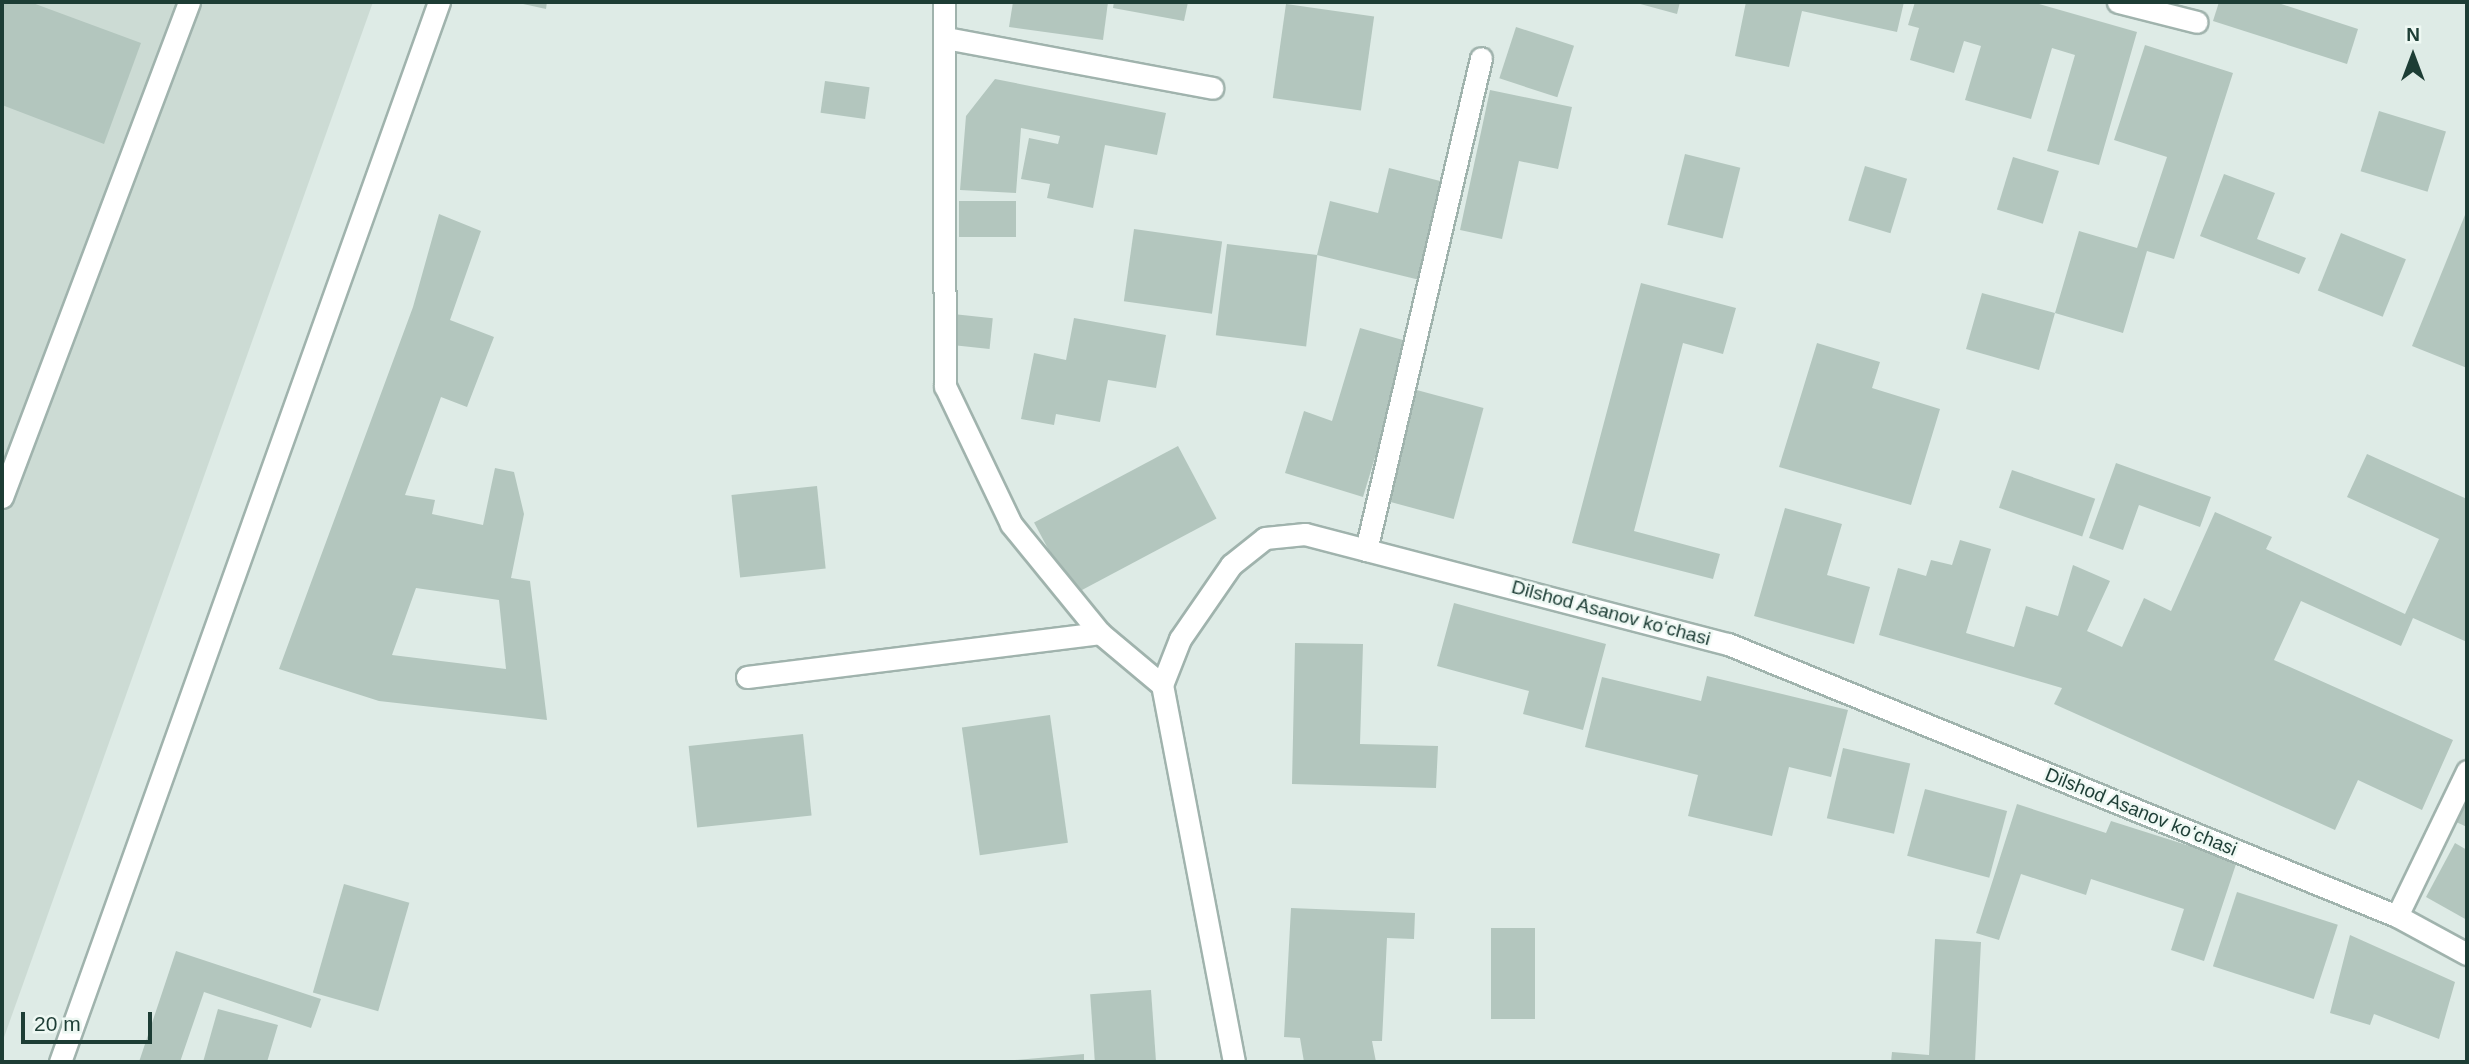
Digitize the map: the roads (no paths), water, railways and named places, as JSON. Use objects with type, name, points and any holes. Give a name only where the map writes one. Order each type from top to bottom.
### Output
[{"type":"street","points":[[2,497],[189,2]]},
{"type":"street","points":[[60,1062],[402,93],[439,2]]},
{"type":"street","points":[[944,2],[945,386],[1011,524],[1100,634],[1162,685],[1234,1062]]},
{"type":"street","points":[[2118,2],[2197,22]]},
{"type":"street","points":[[946,37],[1212,88]]},
{"type":"street","points":[[1366,550],[1481,58]]},
{"type":"street","name":"Dilshod Asanov koʻchasi","points":[[1162,685],[1180,639],[1214,584],[1265,538],[1305,534],[1728,644],[2397,916],[2467,954]]},
{"type":"street","points":[[747,677],[1100,634]]},
{"type":"street","points":[[2397,916],[2467,771]]}]
